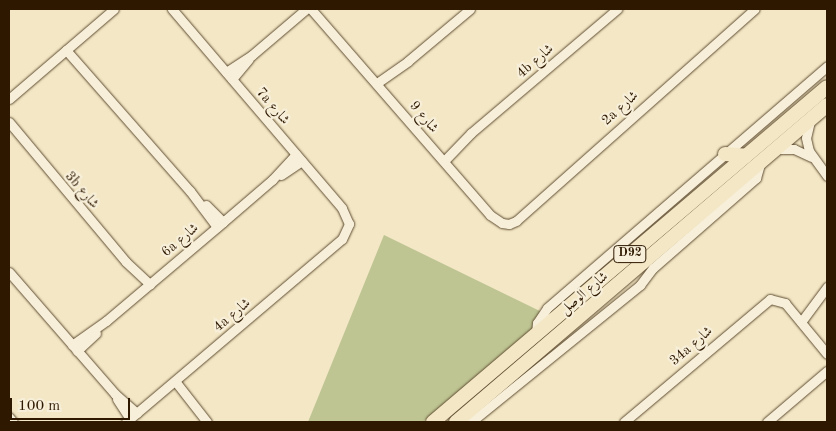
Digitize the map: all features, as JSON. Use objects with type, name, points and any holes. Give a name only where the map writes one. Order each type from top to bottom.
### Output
[{"type":"main road","name":"شارع الوصل","points":[[433,422],[827,87]]},
{"type":"main road","name":"شارع الوصل","points":[[456,422],[827,105]]},
{"type":"main road","points":[[726,154],[746,156]]},
{"type":"street","points":[[9,99],[114,9]]},
{"type":"street","name":"7a شارع","points":[[172,9],[342,208],[350,224]]},
{"type":"street","points":[[226,72],[252,55],[306,9]]},
{"type":"street","name":"شارع 9","points":[[311,9],[328,26],[490,215],[502,223]]},
{"type":"street","name":"شارع 9","points":[[320,9],[328,26]]},
{"type":"street","points":[[379,86],[470,9]]},
{"type":"street","name":"4b شارع","points":[[441,158],[617,9]]},
{"type":"street","name":"2a شارع","points":[[502,223],[516,221],[755,9]]},
{"type":"street","points":[[69,48],[87,73],[220,224]]},
{"type":"street","points":[[232,79],[252,55]]},
{"type":"street","points":[[536,334],[537,322],[547,308],[827,66]]},
{"type":"street","points":[[811,119],[806,138],[812,158],[827,176]]},
{"type":"street","name":"3b شارع","points":[[9,122],[18,136],[147,286]]},
{"type":"street","name":"3b شارع","points":[[9,129],[18,136]]},
{"type":"street","points":[[775,149],[794,149],[812,158]]},
{"type":"street","name":"6a شارع","points":[[74,348],[299,158]]},
{"type":"street","name":"شارع الوصل","points":[[471,422],[640,285],[653,268],[756,178],[761,161]]},
{"type":"street","name":"4a شارع","points":[[131,418],[342,239],[350,224]]},
{"type":"street","points":[[9,272],[114,394],[131,418]]},
{"type":"street","points":[[827,287],[802,322],[827,354]]},
{"type":"street","name":"34a شارع","points":[[624,422],[762,303],[770,299],[780,300],[802,322]]},
{"type":"street","points":[[767,422],[827,371]]},
{"type":"street","points":[[173,383],[207,422]]},
{"type":"street","points":[[9,417],[13,422]]},
{"type":"green space","points":[[384,235],[548,315],[423,422],[308,422]]}]
